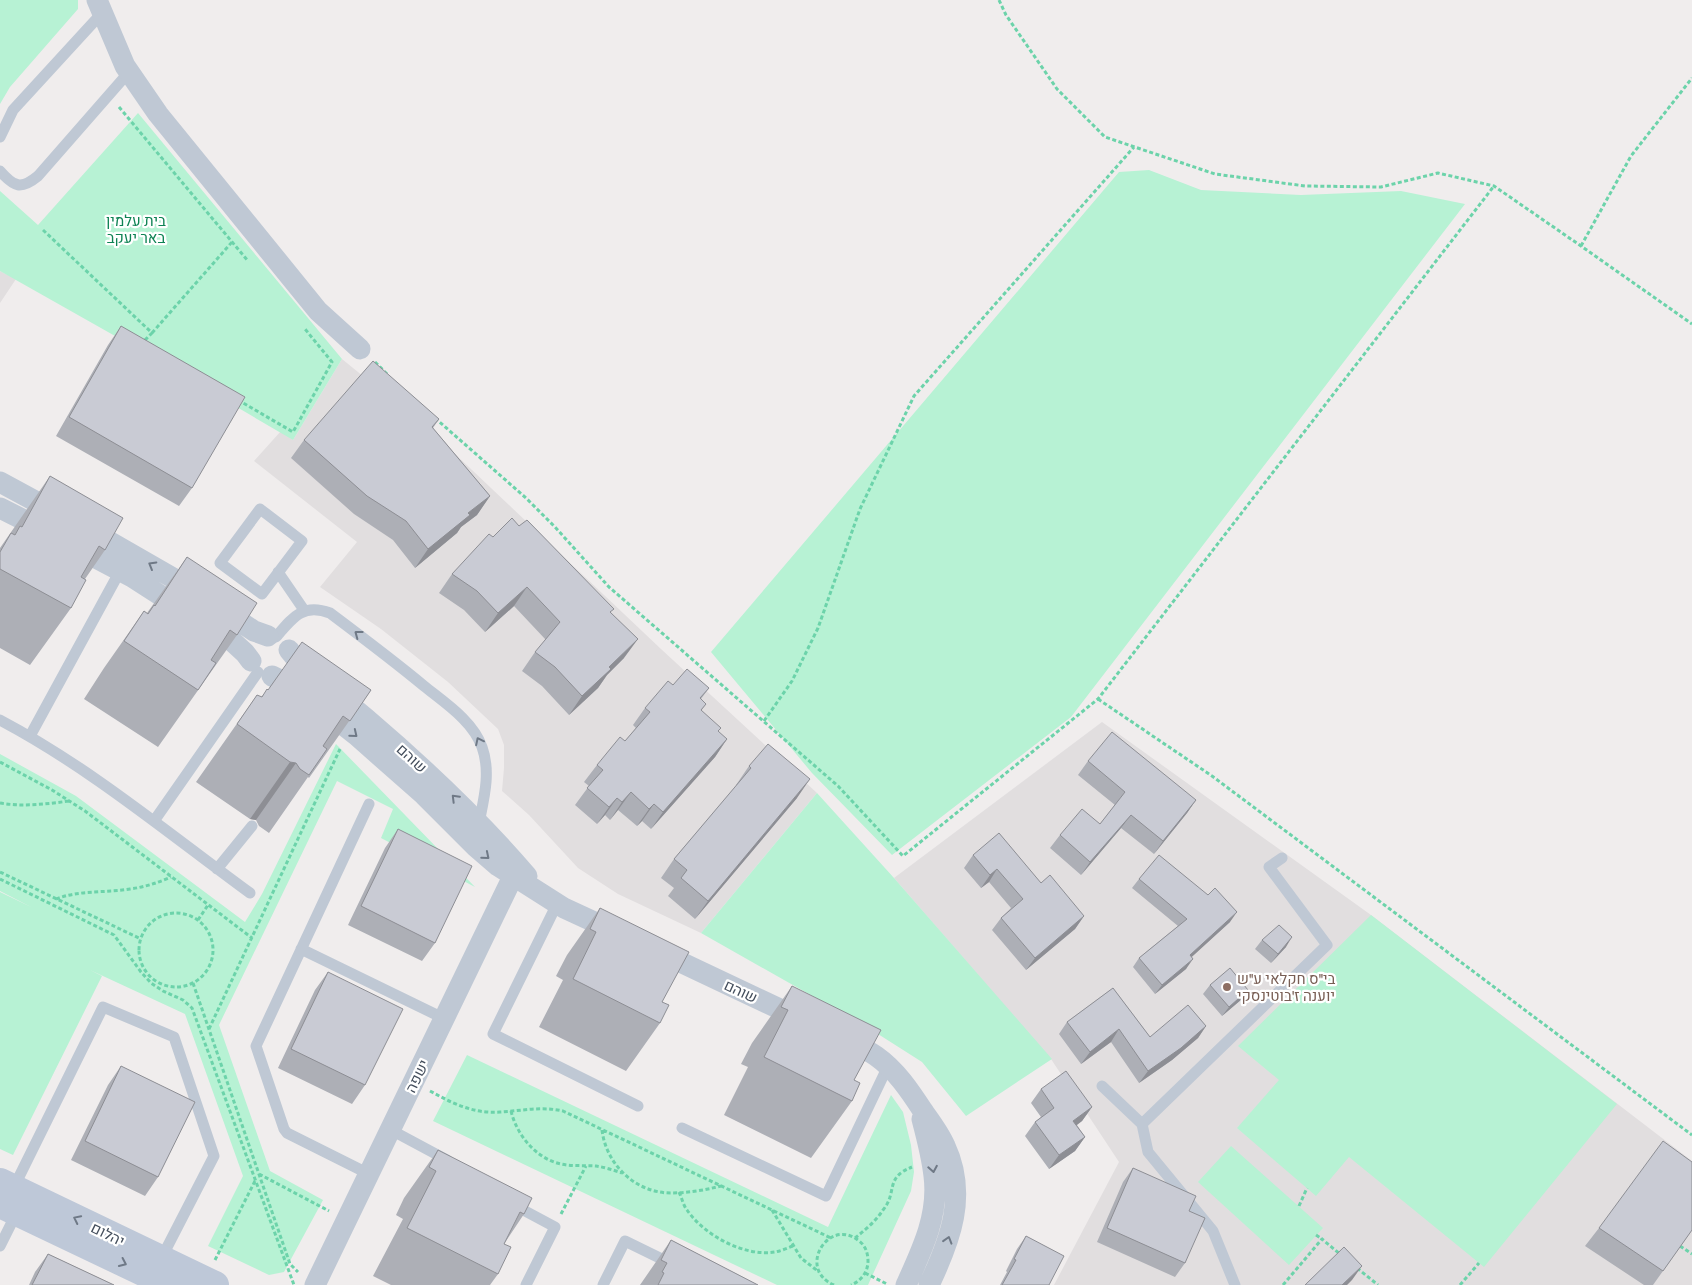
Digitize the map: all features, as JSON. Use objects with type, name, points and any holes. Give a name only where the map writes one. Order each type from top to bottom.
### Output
[{"type":"street","points":[[100,6],[125,66],[158,114],[294,284],[318,311],[360,349]]},
{"type":"street","name":"שוהם","points":[[0,482],[200,589],[254,631],[278,641],[302,666],[401,747],[479,823],[516,871],[553,901],[862,1048],[888,1066],[919,1104],[945,1146],[952,1165],[955,1204],[950,1236],[929,1285]]},
{"type":"street","name":"שוהם","points":[[0,508],[120,571],[233,642],[260,670],[296,688],[348,730],[424,795],[476,847],[498,866],[516,871]]},
{"type":"street","points":[[261,638],[278,641],[290,658],[287,666],[279,674],[260,670],[250,654],[255,643],[261,638]]},
{"type":"street","name":"ישפה","points":[[310,1282],[347,1221],[516,871]]},
{"type":"street","name":"שוהם","points":[[906,1285],[924,1245],[934,1211],[934,1176],[919,1104]]},
{"type":"street","name":"יהלום","points":[[8,1197],[158,1277],[210,1282]]},
{"type":"lane","points":[[0,137],[13,110],[100,6]]},
{"type":"lane","points":[[0,171],[14,184],[23,186],[31,182],[129,72]]},
{"type":"lane","points":[[260,509],[302,540],[278,572],[262,594],[217,566],[260,509]]},
{"type":"lane","points":[[30,736],[120,571]]},
{"type":"lane","points":[[278,572],[304,610]]},
{"type":"lane","points":[[278,641],[292,619],[304,610],[312,609],[330,613],[418,680],[468,724],[482,746],[487,769],[485,794],[479,823]]},
{"type":"lane","points":[[154,821],[260,670]]},
{"type":"lane","points":[[0,720],[30,736],[114,791],[250,893]]},
{"type":"lane","points":[[369,804],[256,1046],[287,1133],[369,1174]]},
{"type":"lane","points":[[217,869],[252,826]]},
{"type":"lane","points":[[1142,1124],[1328,945],[1269,867],[1282,858]]},
{"type":"lane","points":[[553,901],[493,1034],[638,1106]]},
{"type":"lane","points":[[301,949],[444,1019]]},
{"type":"lane","points":[[0,1246],[8,1197],[103,1007],[174,1038],[214,1156],[158,1277]]},
{"type":"lane","points":[[682,1128],[826,1196],[888,1066]]},
{"type":"lane","points":[[1102,1086],[1142,1124],[1148,1152],[1214,1232],[1235,1285]]},
{"type":"lane","points":[[391,1130],[458,1166]]},
{"type":"lane","points":[[502,1199],[555,1227],[526,1285]]},
{"type":"lane","points":[[602,1285],[625,1240],[678,1267]]},
{"type":"path","points":[[999,0],[1006,16],[1057,89],[1105,137],[1215,174],[1305,186],[1381,187],[1438,173],[1494,186],[1692,324]]},
{"type":"path","points":[[1582,246],[1631,156],[1692,78]]},
{"type":"path","points":[[109,95],[251,264]]},
{"type":"path","points":[[764,721],[792,681],[818,628],[860,509],[914,396],[1134,147]]},
{"type":"path","points":[[429,412],[526,498],[609,587],[838,786],[904,856],[1098,699],[1494,186]]},
{"type":"path","points":[[43,230],[152,333]]},
{"type":"path","points":[[142,344],[232,242]]},
{"type":"path","points":[[234,398],[293,432],[332,362],[301,325]]},
{"type":"path","points":[[360,349],[395,381]]},
{"type":"path","points":[[1098,699],[1212,776],[1692,1135]]},
{"type":"path","points":[[209,1029],[348,730]]},
{"type":"path","points":[[0,762],[85,811],[252,938]]},
{"type":"path","points":[[0,803],[7,805],[69,801]]},
{"type":"path","points":[[0,872],[141,939]]},
{"type":"path","points":[[56,899],[69,894],[129,890],[154,885],[172,877]]},
{"type":"path","points":[[198,920],[208,905]]},
{"type":"path","points":[[166,914],[188,914],[198,920],[210,933],[214,954],[205,975],[193,983],[180,988],[172,987],[158,983],[147,974],[139,954],[141,939],[148,926],[159,917],[166,914]]},
{"type":"path","points":[[193,983],[290,1264],[310,1282]]},
{"type":"path","points":[[414,1083],[456,1105],[470,1110],[487,1112],[542,1108],[553,1109],[575,1116],[831,1238]]},
{"type":"path","points":[[511,1111],[514,1124],[521,1135],[541,1154],[553,1162],[572,1166],[597,1166],[622,1172]]},
{"type":"path","points":[[602,1129],[606,1147],[615,1164],[634,1183],[650,1190],[669,1193],[722,1186]]},
{"type":"path","points":[[855,1238],[864,1232],[884,1210],[891,1194],[893,1181],[897,1175],[904,1170],[931,1160]]},
{"type":"path","points":[[555,1227],[586,1166]]},
{"type":"path","points":[[259,1174],[347,1221]]},
{"type":"path","points":[[210,1282],[259,1174]]},
{"type":"path","points":[[1299,1206],[1307,1188]]},
{"type":"path","points":[[679,1192],[686,1209],[699,1223],[717,1237],[736,1248],[751,1252],[774,1252],[793,1246]]},
{"type":"path","points":[[772,1210],[801,1258],[834,1285]]},
{"type":"path","points":[[819,1273],[818,1253],[823,1244],[831,1238],[845,1235],[855,1238],[863,1245],[867,1254],[868,1264],[865,1273],[858,1281],[851,1285]]},
{"type":"path","points":[[1316,1235],[1343,1256]]},
{"type":"path","points":[[1283,1285],[1322,1239]]},
{"type":"path","points":[[1680,1246],[1692,1254]]},
{"type":"path","points":[[1350,1262],[1378,1285]]},
{"type":"path","points":[[1460,1285],[1479,1263]]},
{"type":"path","points":[[865,1273],[890,1285]]},
{"type":"shaded area","points":[[0,271],[16,279],[0,303]]},
{"type":"shaded area","points":[[342,359],[434,434],[661,649],[817,793],[701,933],[618,894],[578,868],[529,815],[502,791],[504,745],[498,729],[448,682],[381,629],[320,587],[357,542],[254,461],[281,431],[293,440]]},
{"type":"shaded area","name":"בי\"ס חקלאי ע\"ש יוענה ז'בוטינסקי","points":[[1102,722],[1371,915],[1692,1161],[1692,1285],[1054,1285],[1119,1162],[1051,1059],[894,878]]},
{"type":"green space","points":[[0,0],[78,0],[78,9],[10,87],[0,104]]},
{"type":"green space","name":"בית עלמין באר יעקב","points":[[138,113],[342,359],[293,440],[0,271],[0,191],[38,225]]},
{"type":"green space","points":[[1149,170],[1201,190],[1301,195],[1401,191],[1465,204],[1071,717],[892,855],[812,773],[711,652],[1119,172]]},
{"type":"green space","points":[[336,744],[475,887],[381,838],[393,809],[337,781],[219,1025],[270,1171],[323,1200],[284,1272],[269,1275],[208,1246],[243,1176],[185,1014],[90,970],[102,976],[13,1155],[0,1149],[0,892],[31,907],[0,891],[0,754],[76,796],[245,922],[262,894]]},
{"type":"green space","points":[[817,793],[1052,1059],[966,1116],[922,1062],[867,1027],[701,933]]},
{"type":"green space","points":[[1371,915],[1617,1104],[1484,1267],[1349,1157],[1316,1196],[1237,1128],[1279,1080],[1238,1046]]},
{"type":"green space","points":[[467,1055],[828,1227],[891,1095],[903,1112],[911,1145],[914,1172],[911,1191],[868,1285],[777,1285],[433,1121]]},
{"type":"green space","points":[[1231,1146],[1323,1228],[1289,1265],[1198,1182]]},
{"type":"building","points":[[121,326],[245,397],[192,488],[69,417]]},
{"type":"building","points":[[373,361],[439,419],[432,427],[490,496],[428,549],[406,521],[367,496],[304,440]]},
{"type":"building","points":[[50,476],[123,518],[105,550],[99,546],[81,577],[86,580],[71,608],[0,569],[0,552],[11,533],[15,535],[20,526],[22,527]]},
{"type":"building","points":[[512,518],[519,526],[527,520],[614,609],[610,612],[638,639],[609,667],[611,669],[582,696],[555,667],[535,652],[560,622],[527,587],[498,613],[477,591],[452,574],[489,534],[493,537]]},
{"type":"building","points":[[187,557],[257,603],[237,635],[230,630],[211,660],[216,663],[198,690],[124,641],[144,611],[148,614],[155,606]]},
{"type":"building","points":[[302,642],[371,690],[350,721],[343,716],[323,746],[327,749],[309,775],[300,769],[296,763],[290,762],[237,724],[257,695],[262,697],[268,690]]},
{"type":"building","points":[[687,669],[709,688],[700,698],[706,704],[701,710],[721,728],[718,731],[727,739],[663,812],[654,804],[649,809],[631,792],[622,802],[617,798],[609,807],[587,788],[603,770],[597,765],[620,737],[625,741],[650,712],[645,708],[668,681],[673,685]]},
{"type":"building","points":[[1112,732],[1196,800],[1163,841],[1131,815],[1090,862],[1060,835],[1082,809],[1100,824],[1125,792],[1088,761]]},
{"type":"building","points":[[768,744],[810,779],[708,901],[681,878],[687,870],[674,859],[751,768],[749,766]]},
{"type":"building","points":[[398,829],[472,866],[435,943],[361,906]]},
{"type":"building","points":[[999,833],[1041,883],[1050,875],[1084,916],[1035,958],[1001,918],[1023,899],[997,869],[990,875],[973,855]]},
{"type":"building","points":[[1159,855],[1208,895],[1215,888],[1237,912],[1190,955],[1193,959],[1162,985],[1139,958],[1187,919],[1139,879]]},
{"type":"building","points":[[600,908],[689,952],[662,1002],[669,1005],[660,1023],[573,979],[596,932],[590,929]]},
{"type":"building","points":[[1279,925],[1292,937],[1278,954],[1262,940]]},
{"type":"building","points":[[1230,968],[1248,990],[1229,1007],[1210,985]]},
{"type":"building","points":[[328,972],[403,1009],[365,1085],[291,1049]]},
{"type":"building","points":[[792,986],[881,1030],[854,1080],[860,1083],[852,1101],[764,1057],[788,1010],[781,1007]]},
{"type":"building","points":[[1113,988],[1150,1037],[1188,1005],[1206,1026],[1181,1048],[1148,1071],[1119,1029],[1090,1052],[1067,1022]]},
{"type":"building","points":[[121,1066],[195,1102],[158,1177],[85,1141]]},
{"type":"building","points":[[1066,1071],[1092,1107],[1073,1121],[1085,1137],[1059,1155],[1035,1122],[1054,1108],[1041,1089]]},
{"type":"building","points":[[1663,1141],[1692,1162],[1692,1230],[1663,1271],[1599,1228]]},
{"type":"building","points":[[438,1150],[532,1198],[524,1214],[520,1212],[504,1244],[511,1247],[498,1274],[407,1228],[436,1171],[429,1167]]},
{"type":"building","points":[[1133,1168],[1196,1196],[1189,1211],[1205,1218],[1185,1263],[1107,1228]]},
{"type":"building","points":[[1026,1236],[1064,1256],[1049,1285],[1002,1285],[1016,1260],[1014,1259]]},
{"type":"building","points":[[671,1240],[758,1285],[658,1285],[667,1263],[661,1260]]},
{"type":"building","points":[[1344,1247],[1362,1266],[1342,1285],[1305,1285]]},
{"type":"building","points":[[48,1254],[114,1285],[32,1285]]},
{"type":"place","name":"בי\"ס חקלאי ע\"ש יוענה ז'בוטינסקי","points":[[1227,987]]}]
